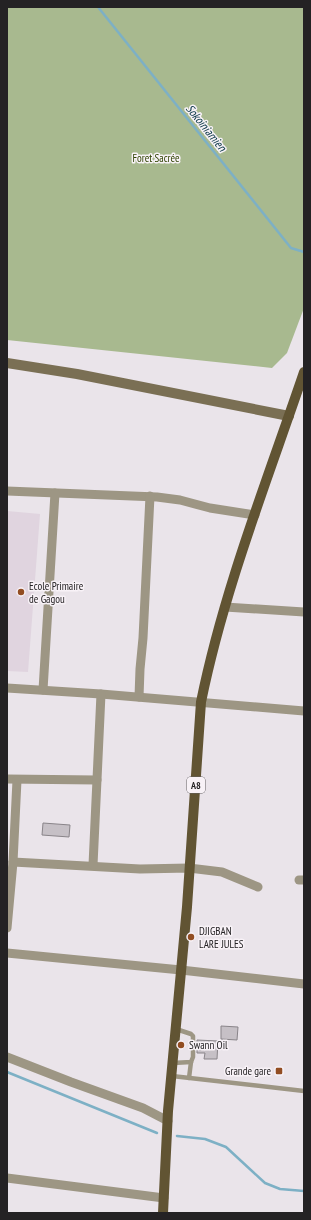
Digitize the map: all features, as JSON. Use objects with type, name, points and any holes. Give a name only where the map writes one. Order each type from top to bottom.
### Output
[{"type":"main road","name":"A8","points":[[163,1213],[168,1121],[201,702],[208,670],[233,579],[304,372]]},
{"type":"street","points":[[7,363],[130,384],[289,416]]},
{"type":"street","points":[[7,492],[150,496],[180,500],[210,508],[255,515]]},
{"type":"street","points":[[43,690],[55,493]]},
{"type":"street","points":[[139,697],[150,496]]},
{"type":"street","points":[[225,607],[304,612]]},
{"type":"street","points":[[7,688],[101,694],[304,711]]},
{"type":"street","points":[[93,865],[101,694]]},
{"type":"street","points":[[7,779],[96,780]]},
{"type":"street","points":[[7,928],[13,862],[17,780]]},
{"type":"street","points":[[13,862],[93,865],[140,869],[189,868],[222,872],[242,879],[258,887]]},
{"type":"street","points":[[7,953],[304,984]]},
{"type":"street","points":[[7,1057],[143,1108],[168,1121]]},
{"type":"street","points":[[7,1178],[164,1198]]},
{"type":"lane","points":[[176,1029],[193,1036],[193,1057],[189,1078]]},
{"type":"lane","points":[[173,1063],[191,1062]]},
{"type":"lane","points":[[172,1076],[304,1091]]},
{"type":"shaded area","name":"Ecole Primaire de Gagou","points":[[7,511],[40,514],[28,672],[7,671]]},
{"type":"green space","name":"Foret Sacrée","points":[[7,7],[304,7],[304,308],[287,353],[272,368],[7,340]]},
{"type":"building","points":[[43,823],[70,825],[69,837],[42,835]]},
{"type":"building","points":[[221,1026],[238,1027],[237,1040],[221,1039]]},
{"type":"building","points":[[197,1040],[218,1041],[217,1059],[204,1059],[205,1053],[197,1053]]},
{"type":"waterway","name":"Sokoiniamien","points":[[98,7],[291,248],[304,252]]},
{"type":"waterway","points":[[7,1072],[157,1133]]},
{"type":"waterway","points":[[177,1136],[205,1139],[226,1147],[265,1183],[280,1189],[304,1191]]},
{"type":"place","name":"Ecole Primaire de Gagou","points":[[21,592]]},
{"type":"place","name":"DJIGBAN LARE JULES","points":[[191,937]]},
{"type":"place","name":"Swann Oil","points":[[181,1045]]},
{"type":"place","name":"Grande gare","points":[[279,1071]]}]
